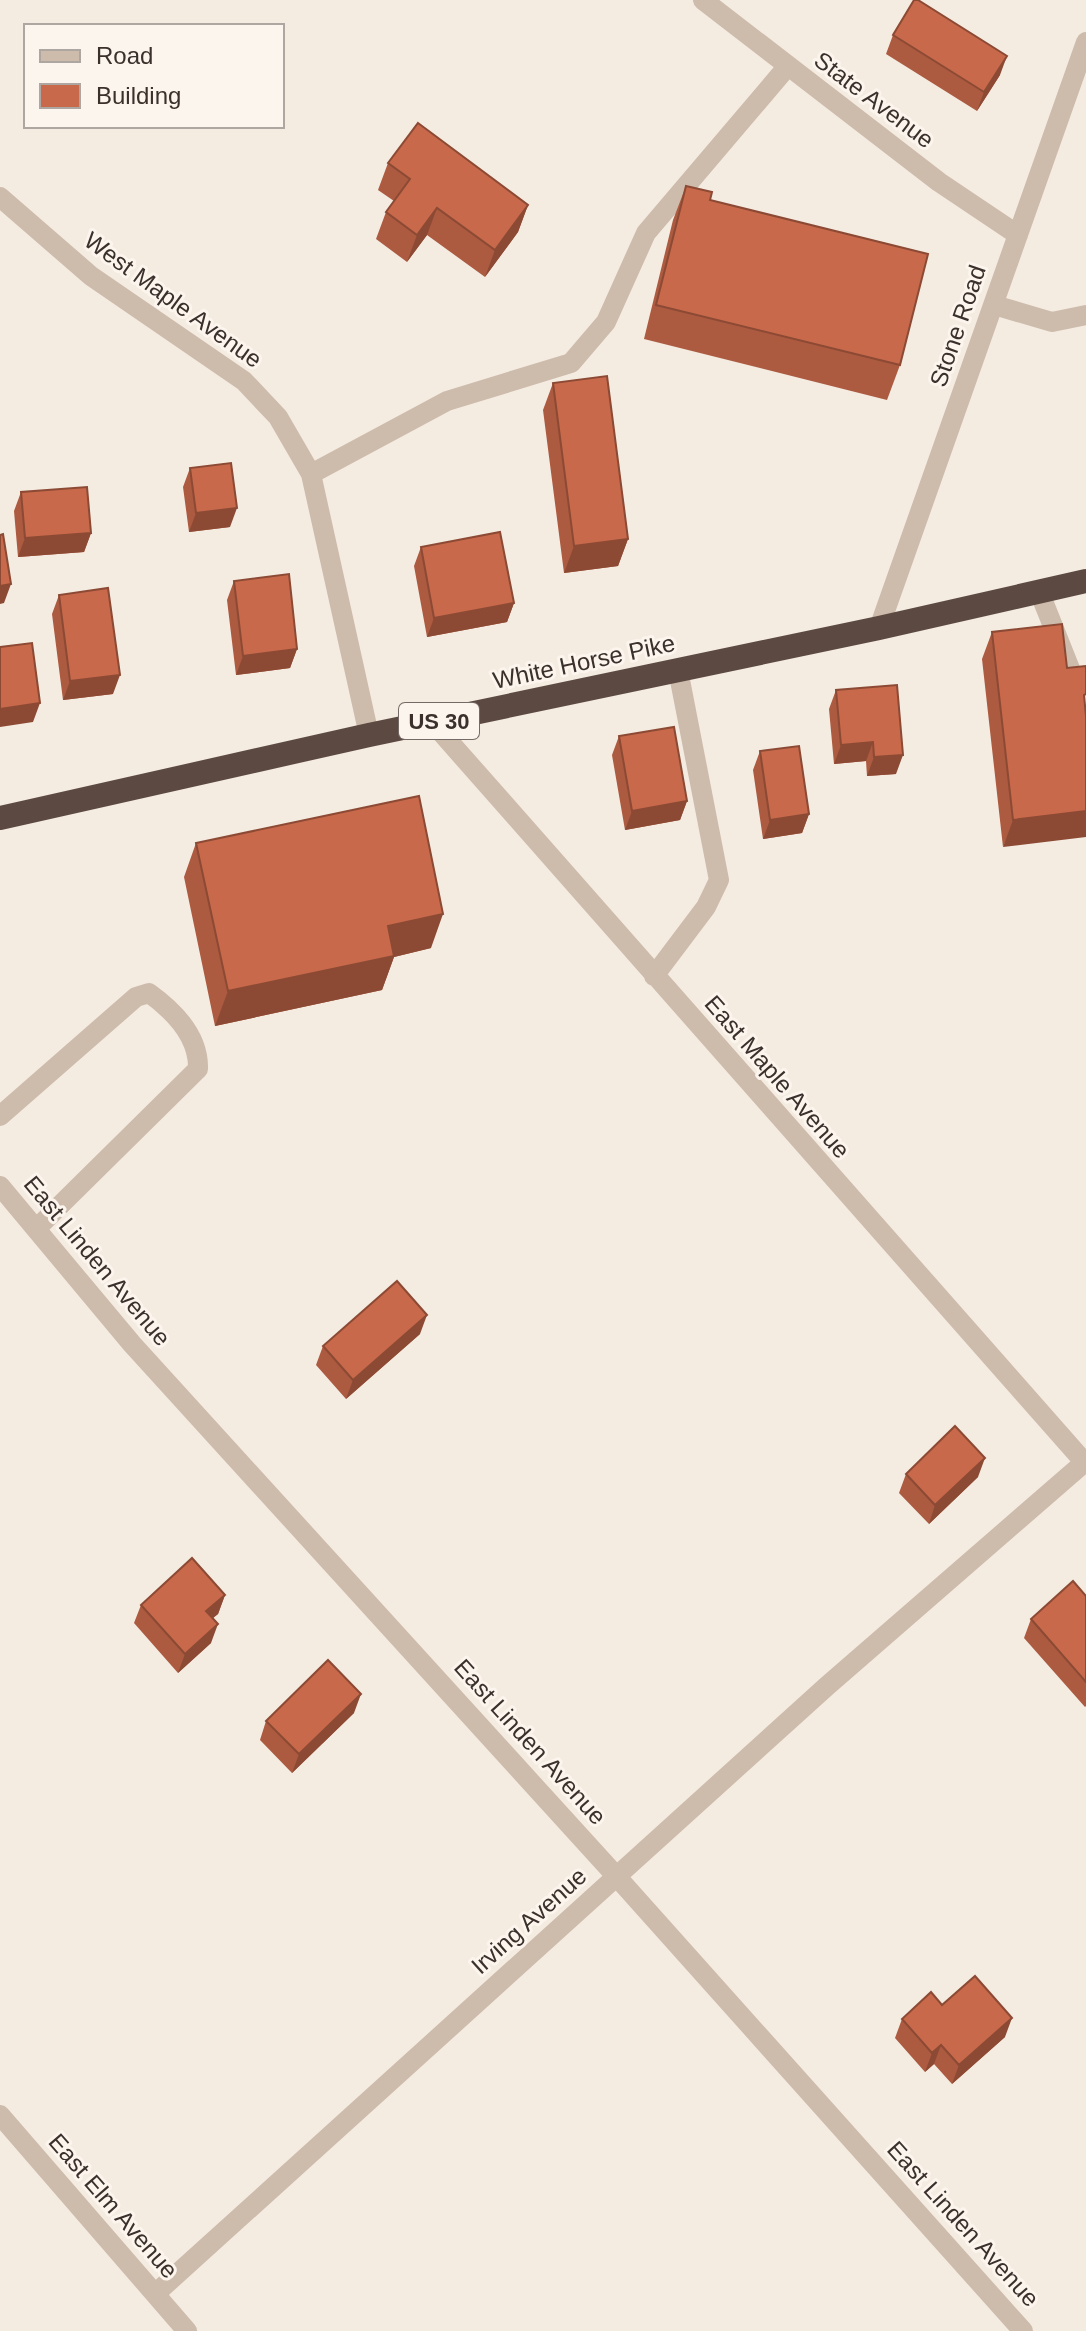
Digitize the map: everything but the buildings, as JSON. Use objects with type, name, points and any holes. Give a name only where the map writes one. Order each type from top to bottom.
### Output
[{"type":"highway","name":"White Horse Pike","points":[[0,818],[369,735],[879,628],[1086,581]]},
{"type":"street","name":"State Avenue","points":[[703,0],[939,182],[1018,235]]},
{"type":"street","name":"Stone Road","points":[[879,628],[1018,235],[1078,87],[1086,42]]},
{"type":"street","points":[[311,474],[447,401],[571,363],[606,322],[646,233],[787,67]]},
{"type":"street","name":"West Maple Avenue","points":[[0,197],[91,276],[244,381],[278,417],[311,474],[369,735]]},
{"type":"street","points":[[994,305],[1052,322],[1086,315]]},
{"type":"street","points":[[1039,591],[1078,689]]},
{"type":"street","points":[[654,976],[706,907],[719,880],[678,670]]},
{"type":"street","name":"East Maple Avenue","points":[[432,722],[1085,1462]]},
{"type":"street","points":[[0,1116],[136,997],[149,993],[173,1011],[199,1052],[198,1069],[36,1229]]},
{"type":"street","name":"East Linden Avenue","points":[[0,1186],[132,1344],[617,1877],[1023,2331]]},
{"type":"street","name":"Irving Avenue","points":[[155,2294],[827,1686],[1085,1462]]},
{"type":"street","name":"East Elm Avenue","points":[[0,2115],[187,2331]]}]
